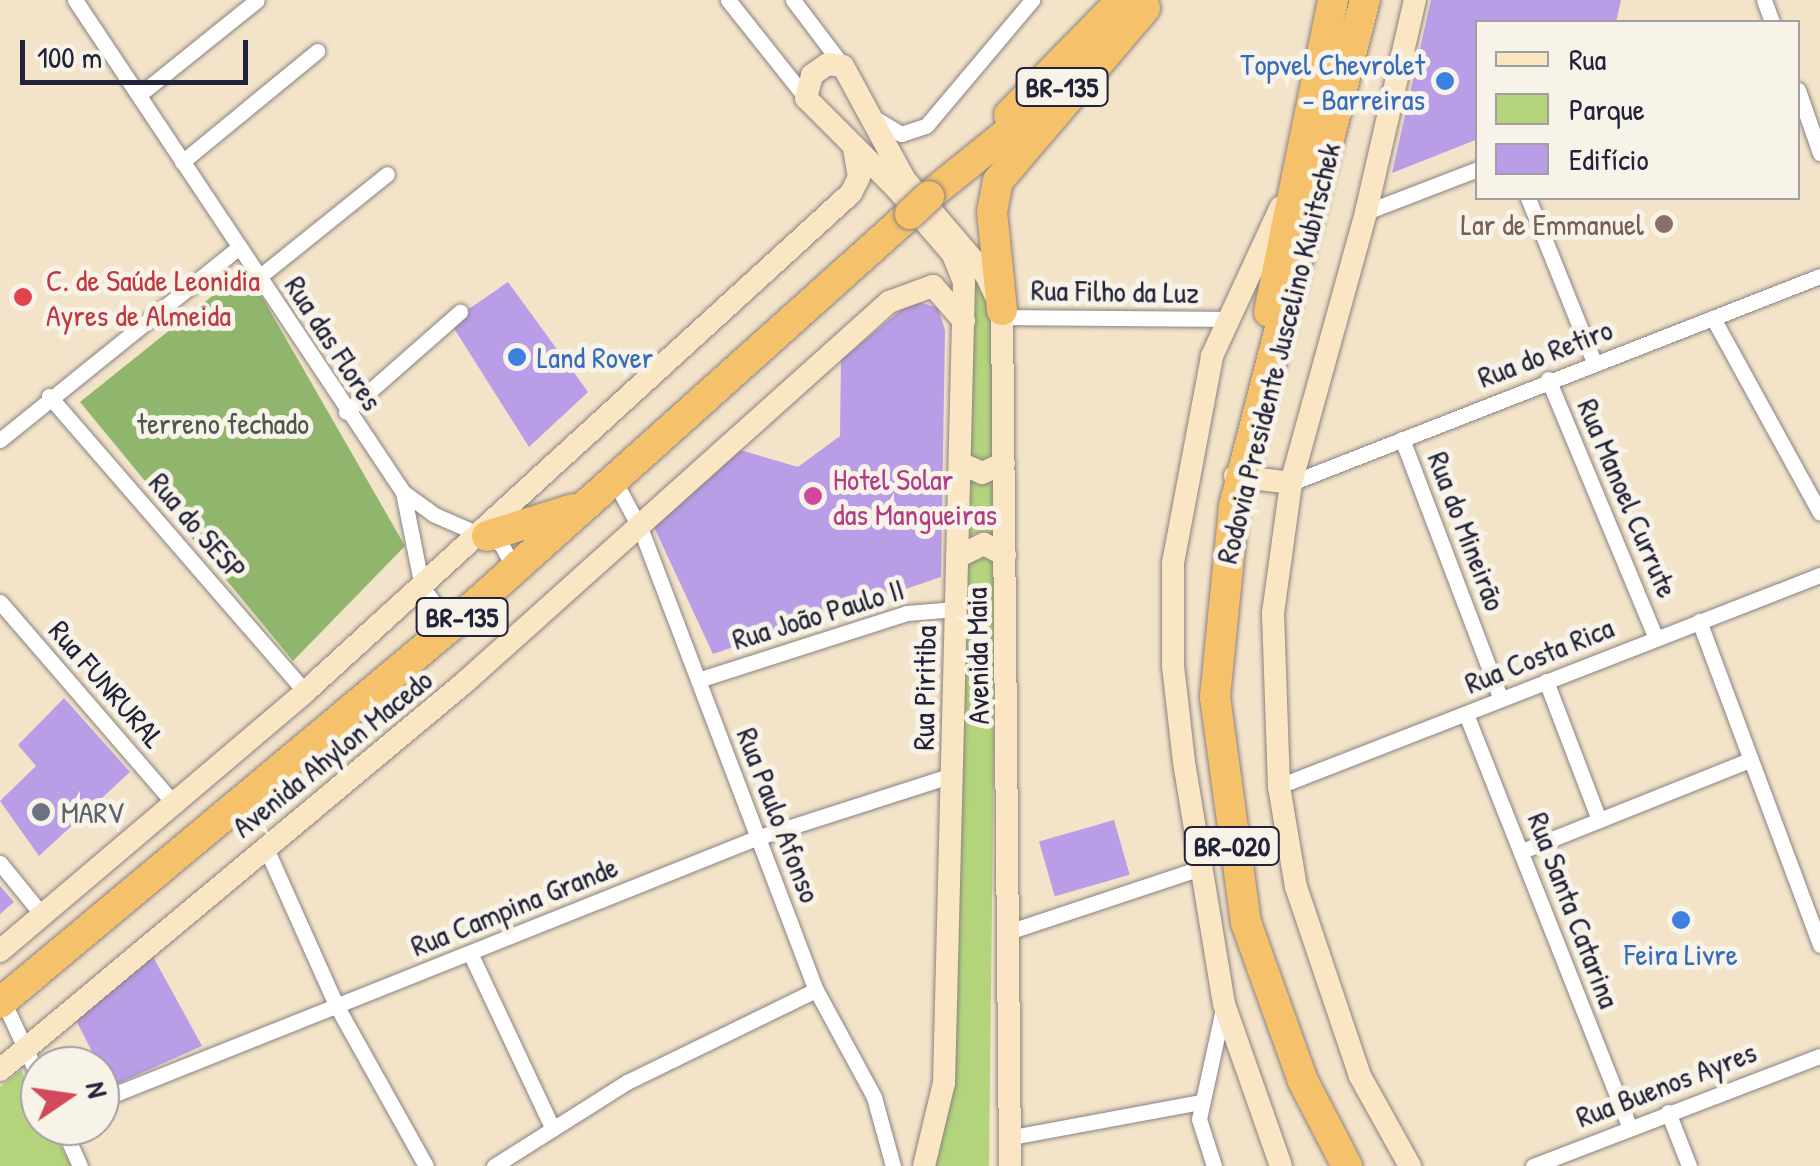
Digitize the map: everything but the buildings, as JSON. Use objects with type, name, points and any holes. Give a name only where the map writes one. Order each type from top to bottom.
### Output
[{"type":"highway","points":[[1238,486],[1293,178],[1333,0]]},
{"type":"highway","name":"Rodovia Presidente Juscelino Kubitschek","points":[[1346,1166],[1265,987],[1230,833],[1215,697],[1238,486],[1365,0]]},
{"type":"highway","points":[[1002,314],[992,212],[998,181],[1125,5]]},
{"type":"highway","name":"BR-135","points":[[1,1002],[452,626],[615,482],[917,203],[965,164],[1125,5]]},
{"type":"highway","points":[[480,534],[585,505]]},
{"type":"main road","points":[[1410,1166],[1360,1076],[1324,983],[1296,887],[1279,786],[1273,613],[1291,483],[1366,212],[1415,0]]},
{"type":"main road","points":[[843,66],[917,203],[854,150],[806,98],[817,68],[843,66]]},
{"type":"main road","points":[[0,951],[172,801],[305,692],[420,582],[480,534],[851,193],[859,177],[854,150]]},
{"type":"main road","points":[[1280,1166],[1224,1004],[1200,868],[1174,666],[1173,563],[1196,424],[1228,319],[1293,178]]},
{"type":"main road","name":"Avenida Maia","points":[[917,203],[986,275],[1002,314],[1011,931],[1010,1166]]},
{"type":"main road","name":"Rua Piritiba","points":[[917,203],[960,269],[966,326],[944,1084],[924,1166]]},
{"type":"main road","name":"Avenida Ahylon Macedo","points":[[28,1046],[641,530],[908,290],[933,286],[943,291],[966,326]]},
{"type":"main road","points":[[960,464],[982,473],[1004,463]]},
{"type":"main road","points":[[1238,486],[1291,483]]},
{"type":"main road","points":[[957,558],[984,544],[1005,555]]},
{"type":"main road","name":"Avenida Ahylon Macedo","points":[[0,1070],[20,1052]]},
{"type":"street","name":"Rua das Flores","points":[[74,0],[403,492],[420,582],[452,626]]},
{"type":"street","points":[[138,96],[257,0]]},
{"type":"street","points":[[728,0],[806,98]]},
{"type":"street","points":[[793,0],[843,66]]},
{"type":"street","points":[[871,116],[901,134],[926,126],[1032,0]]},
{"type":"street","points":[[182,162],[317,50]]},
{"type":"street","points":[[1800,96],[1820,153]]},
{"type":"street","points":[[1366,212],[1475,171]]},
{"type":"street","points":[[258,277],[387,174]]},
{"type":"street","points":[[1529,200],[1594,362]]},
{"type":"street","points":[[0,440],[49,396],[239,247]]},
{"type":"street","name":"Rua do Retiro","points":[[1291,483],[1548,378],[1714,320],[1820,276]]},
{"type":"street","points":[[346,412],[460,312]]},
{"type":"street","name":"Rua Filho da Luz","points":[[1002,314],[1228,319]]},
{"type":"street","points":[[1714,320],[1820,513]]},
{"type":"street","name":"Rua Manoel Currute","points":[[1548,378],[1656,638]]},
{"type":"street","name":"Rua do SESP","points":[[49,396],[305,692]]},
{"type":"street","name":"Rua do Mineirão","points":[[1402,439],[1501,698]]},
{"type":"street","name":"Rua Paulo Afonso","points":[[615,482],[641,530],[816,990],[874,1097],[893,1166]]},
{"type":"street","points":[[403,492],[435,516],[480,534],[507,551],[515,569]]},
{"type":"street","name":"Rua Costa Rica","points":[[1279,786],[1820,574]]},
{"type":"street","name":"Rua FUNRURAL","points":[[0,602],[172,801]]},
{"type":"street","name":"Rua João Paulo II","points":[[698,680],[908,613],[956,609]]},
{"type":"street","points":[[1699,621],[1820,945]]},
{"type":"street","points":[[1546,681],[1599,820]]},
{"type":"street","name":"Rua Santa Catarina","points":[[1466,714],[1629,1126]]},
{"type":"street","points":[[1522,851],[1749,760]]},
{"type":"street","name":"Rua Campina Grande","points":[[120,1092],[756,838],[952,775]]},
{"type":"street","points":[[265,846],[336,1006],[426,1166]]},
{"type":"street","points":[[0,863],[43,916]]},
{"type":"street","points":[[1011,931],[1200,868]]},
{"type":"street","points":[[471,954],[553,1128]]},
{"type":"street","points":[[494,1166],[680,1054],[816,990]]},
{"type":"street","points":[[1,1002],[23,1046]]},
{"type":"street","points":[[1214,1166],[1200,1102],[1224,1004]]},
{"type":"street","name":"Rua Buenos Ayres","points":[[1533,1166],[1629,1126],[1819,1059]]},
{"type":"street","points":[[1012,1137],[1200,1102]]},
{"type":"street","points":[[1668,1112],[1689,1166]]},
{"type":"green space","points":[[970,259],[990,286],[999,448],[986,465],[966,461]]},
{"type":"green space","name":"terreno fechado","points":[[246,269],[405,546],[293,661],[80,402]]},
{"type":"green space","points":[[962,472],[998,473],[999,543],[985,531],[963,537]]},
{"type":"green space","points":[[961,553],[996,554],[989,1166],[923,1166],[930,1143]]},
{"type":"green space","points":[[20,1071],[20,1146],[60,1146],[71,1166],[0,1166],[0,1087]]},
{"type":"place","name":"Topvel Chevrolet - Barreiras","points":[[1445,81]]},
{"type":"place","name":"Lar de Emmanuel","points":[[1664,224]]},
{"type":"place","name":"C. de Saúde Leonidia Ayres de Almeida","points":[[23,297]]},
{"type":"place","name":"Land Rover","points":[[517,357]]},
{"type":"place","name":"Hotel Solar das Mangueiras","points":[[813,496]]},
{"type":"place","name":"MARV","points":[[41,812]]},
{"type":"place","name":"Feira Livre","points":[[1681,920]]}]
